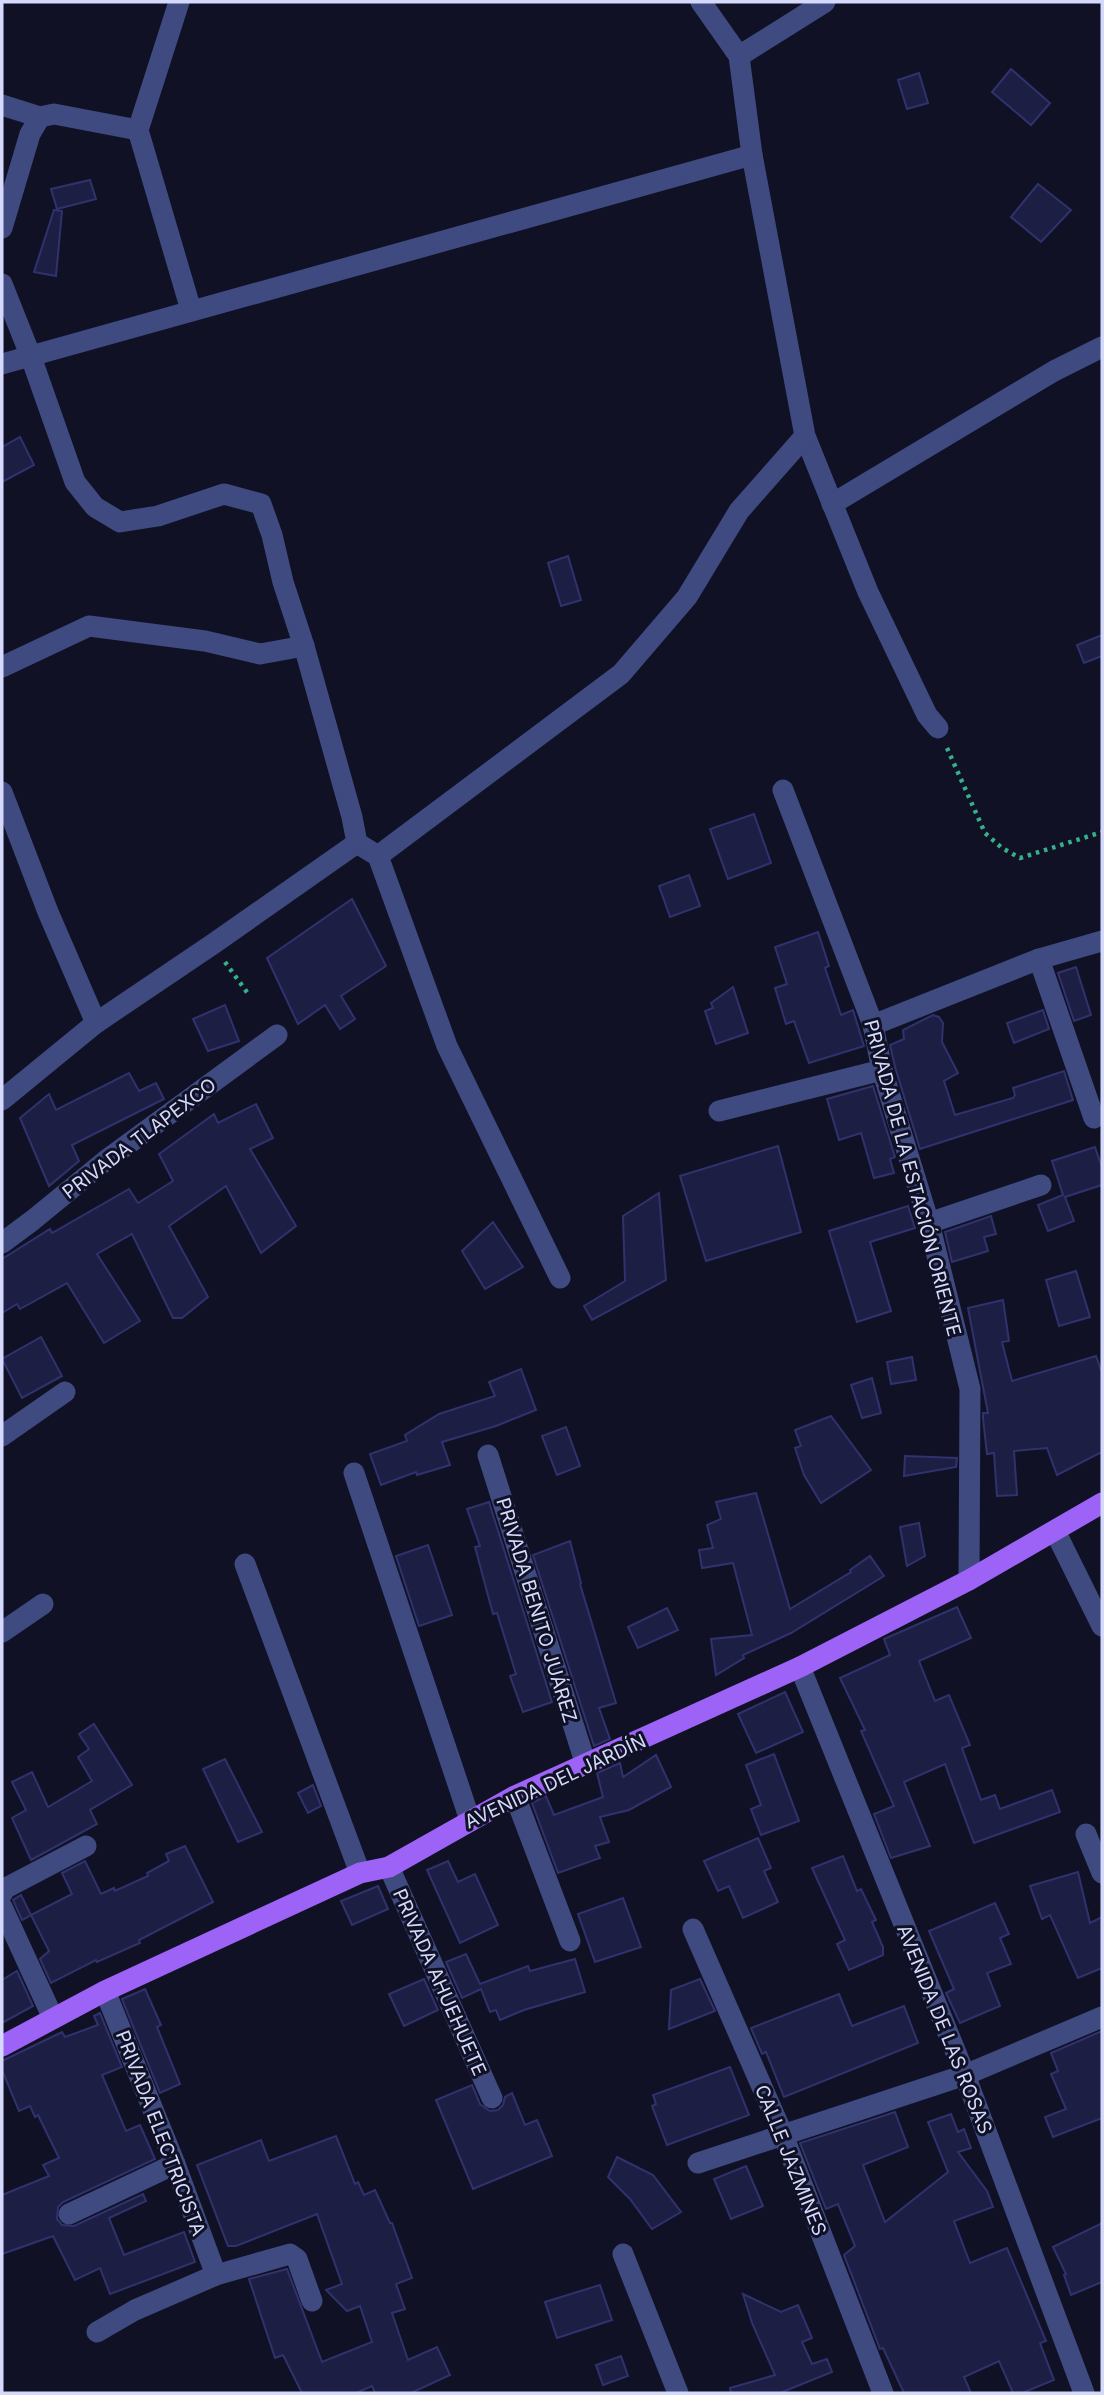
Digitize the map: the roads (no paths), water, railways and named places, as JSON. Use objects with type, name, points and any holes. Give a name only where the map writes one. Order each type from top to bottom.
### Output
[{"type":"main road","name":"AVENIDA DEL JARDÍN","points":[[2,2046],[105,1991],[360,1873],[389,1867],[515,1797],[800,1667],[969,1580],[1102,1503]]},
{"type":"street","points":[[179,2],[138,130],[191,310]]},
{"type":"street","points":[[701,2],[738,56],[752,155],[805,436],[869,592],[927,715],[938,728]]},
{"type":"street","points":[[738,56],[825,2]]},
{"type":"street","points":[[2,105],[40,117],[54,114],[138,130]]},
{"type":"street","points":[[2,228],[30,134],[40,117]]},
{"type":"street","points":[[2,364],[752,155]]},
{"type":"street","points":[[2,284],[75,482],[95,507],[120,522],[158,516],[224,494],[261,504],[304,646],[357,843],[378,856],[447,1046],[560,1278]]},
{"type":"street","points":[[832,504],[1054,370],[1102,347]]},
{"type":"street","points":[[378,856],[621,674],[687,597],[739,511],[805,436]]},
{"type":"street","points":[[2,667],[89,626],[205,641],[260,654],[304,646]]},
{"type":"street","name":"PRIVADA DE LA ESTACIÓN ORIENTE","points":[[783,790],[873,1025],[882,1070],[929,1223],[970,1390],[969,1580]]},
{"type":"street","points":[[2,792],[48,912],[96,1023]]},
{"type":"street","points":[[2,1100],[96,1023],[357,843]]},
{"type":"street","points":[[873,1025],[1038,959],[1102,941]]},
{"type":"street","points":[[1038,959],[1094,1118]]},
{"type":"street","name":"PRIVADA TLAPEXCO","points":[[2,1243],[105,1161],[277,1035]]},
{"type":"street","points":[[719,1111],[882,1070]]},
{"type":"street","points":[[929,1223],[1041,1185]]},
{"type":"street","points":[[2,1436],[65,1392]]},
{"type":"street","name":"PRIVADA BENITO JUÁREZ","points":[[488,1455],[586,1765]]},
{"type":"street","points":[[354,1473],[470,1820]]},
{"type":"street","points":[[1055,1531],[1102,1626]]},
{"type":"street","points":[[245,1564],[360,1873]]},
{"type":"street","points":[[2,1632],[43,1605]]},
{"type":"street","name":"AVENIDA DE LAS ROSAS","points":[[800,1667],[965,2075],[1084,2393]]},
{"type":"street","points":[[515,1797],[570,1941]]},
{"type":"street","points":[[1086,1835],[1102,1873]]},
{"type":"street","points":[[2,1894],[4,1889],[86,1846]]},
{"type":"street","name":"PRIVADA AHUEHUETE","points":[[389,1867],[492,2098]]},
{"type":"street","points":[[2,1907],[54,2018]]},
{"type":"street","name":"CALLE JAZMINES","points":[[693,1928],[783,2135],[883,2393]]},
{"type":"street","name":"PRIVADA ELECTRICISTA","points":[[105,1991],[175,2164],[216,2275]]},
{"type":"street","points":[[698,2163],[965,2075],[1102,2017]]},
{"type":"street","points":[[69,2214],[175,2164]]},
{"type":"street","points":[[97,2332],[135,2310],[216,2275],[290,2254],[297,2259],[312,2301]]},
{"type":"street","points":[[623,2254],[678,2393]]}]
